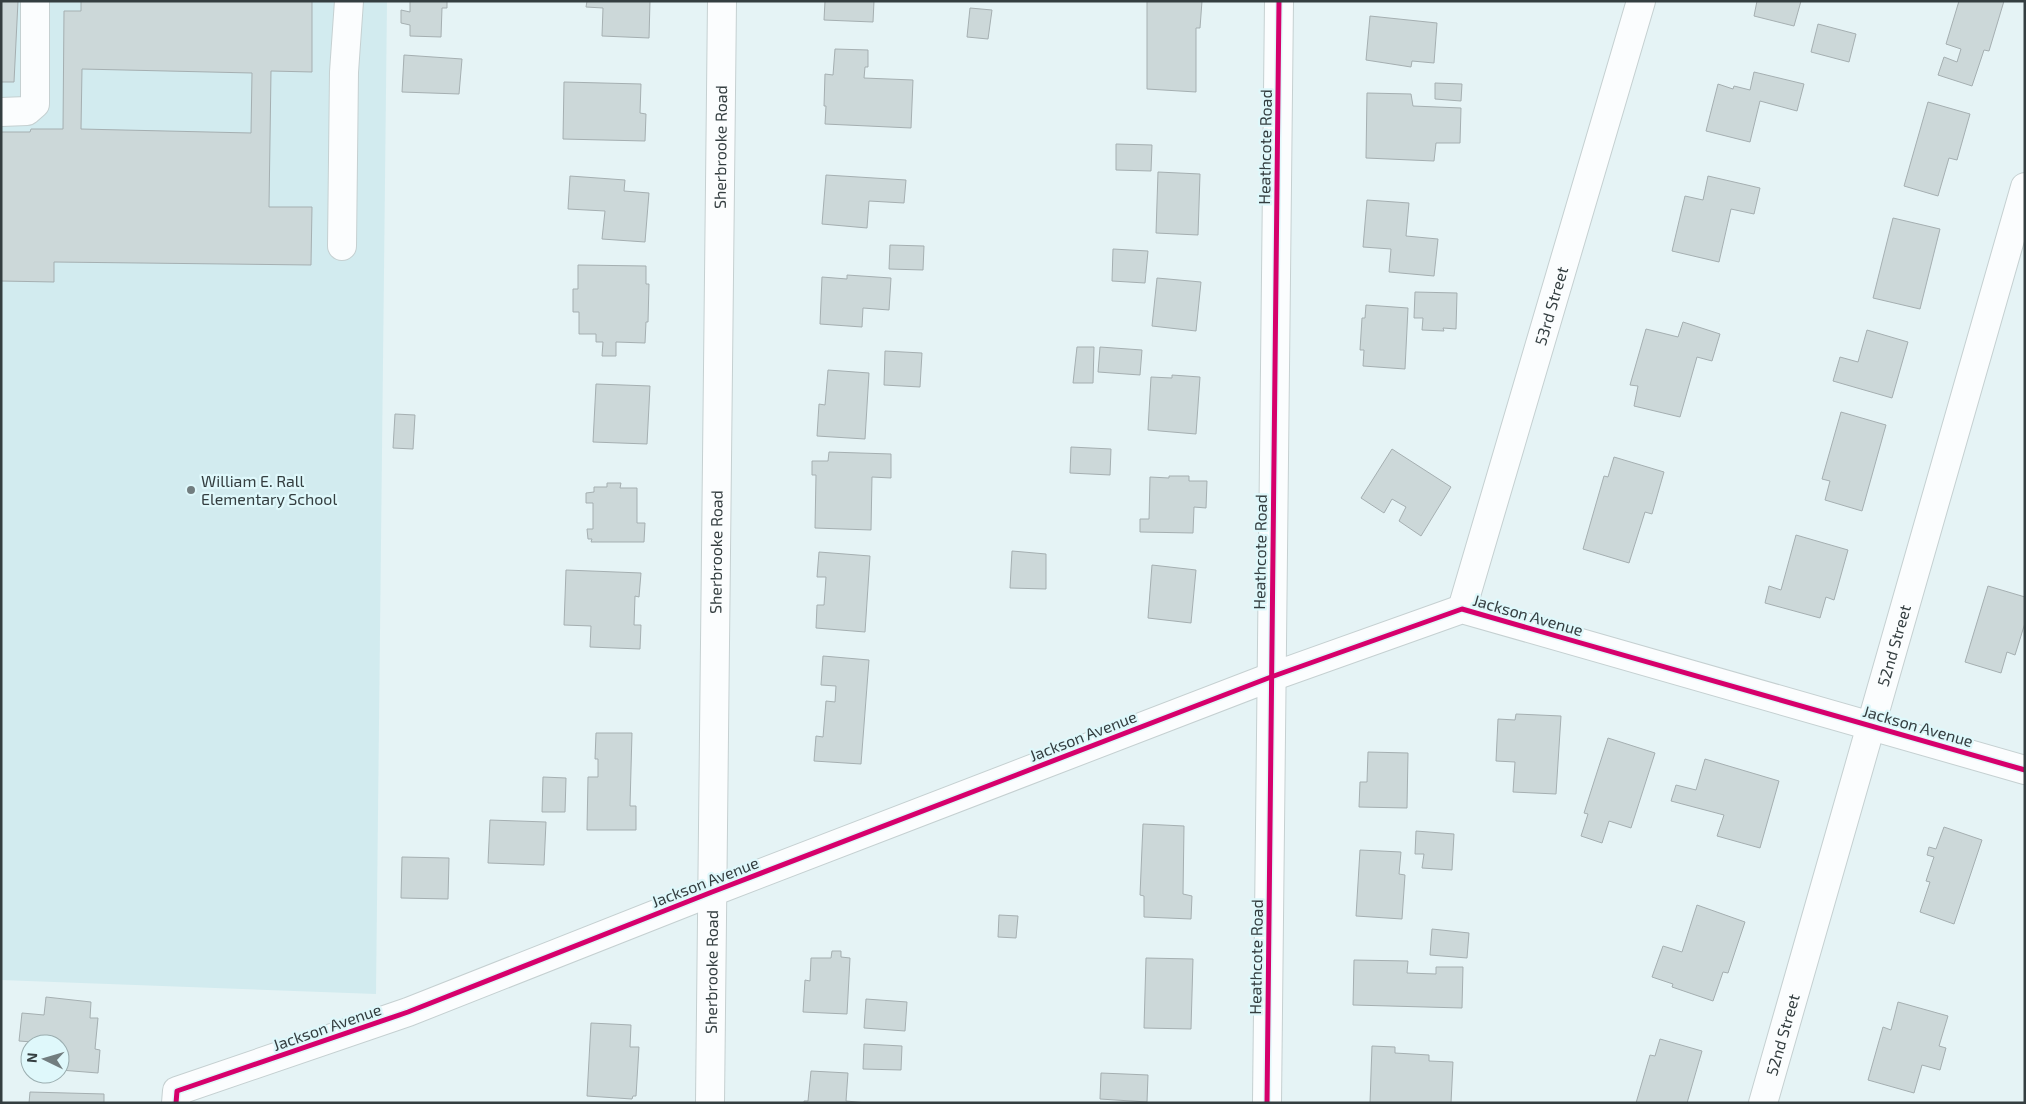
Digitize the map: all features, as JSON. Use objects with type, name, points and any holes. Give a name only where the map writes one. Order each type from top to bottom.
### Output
[{"type":"street","points":[[1,112],[27,111],[34,104],[35,1]]},
{"type":"street","points":[[342,246],[344,72],[349,1]]},
{"type":"street","name":"Sherbrooke Road","points":[[710,1103],[722,1]]},
{"type":"street","name":"Heathcote Road","points":[[1267,1103],[1279,1]]},
{"type":"street","name":"53rd Street","points":[[1462,609],[1641,1]]},
{"type":"street","name":"52nd Street","points":[[1764,1103],[2025,187]]},
{"type":"street","name":"Jackson Avenue","points":[[176,1103],[177,1091],[408,1012],[712,892],[1271,677],[1462,609],[2025,770]]},
{"type":"shaded area","name":"William E. Rall Elementary School","points":[[1,1],[387,1],[376,994],[1,980]]},
{"type":"building","points":[[1,1],[18,1],[14,82],[1,82]]},
{"type":"building","points":[[81,1],[312,1],[312,72],[271,71],[269,207],[312,207],[311,265],[54,262],[54,282],[1,281],[1,132],[30,132],[31,129],[63,129],[64,11],[81,11]],"holes":[[[82,69],[252,73],[251,133],[81,129]]]},
{"type":"building","points":[[410,1],[447,1],[447,8],[442,8],[441,37],[410,36],[410,25],[401,23],[401,10],[410,12]]},
{"type":"building","points":[[587,1],[650,1],[649,38],[602,36],[603,8],[586,7]]},
{"type":"building","points":[[825,1],[874,1],[873,22],[824,20]]},
{"type":"building","points":[[1147,1],[1202,1],[1200,28],[1196,28],[1196,92],[1147,89]]},
{"type":"building","points":[[1757,1],[1801,1],[1794,26],[1754,16]]},
{"type":"building","points":[[1959,1],[2004,1],[1989,51],[1984,50],[1972,86],[1938,75],[1944,57],[1957,62],[1961,49],[1946,44]]},
{"type":"building","points":[[970,8],[992,10],[988,39],[967,37]]},
{"type":"building","points":[[1370,16],[1437,23],[1434,63],[1412,61],[1411,67],[1366,60]]},
{"type":"building","points":[[1818,24],[1856,34],[1849,62],[1811,52]]},
{"type":"building","points":[[835,49],[868,50],[868,67],[865,67],[864,78],[913,80],[911,128],[825,124],[825,74],[833,75]]},
{"type":"building","points":[[404,55],[462,59],[459,94],[402,92]]},
{"type":"building","points":[[1754,72],[1804,84],[1797,111],[1760,101],[1750,142],[1706,131],[1718,84],[1733,89],[1734,86],[1750,90]]},
{"type":"building","points":[[564,82],[641,84],[640,113],[646,114],[645,141],[563,139]]},
{"type":"building","points":[[1435,83],[1462,84],[1461,101],[1435,99]]},
{"type":"building","points":[[1367,93],[1411,94],[1413,106],[1461,108],[1460,143],[1436,143],[1434,161],[1366,158]]},
{"type":"building","points":[[1928,102],[1970,114],[1957,160],[1949,158],[1938,196],[1904,186]]},
{"type":"building","points":[[1116,144],[1152,145],[1151,171],[1116,170]]},
{"type":"building","points":[[1158,172],[1200,174],[1198,235],[1156,233]]},
{"type":"building","points":[[826,175],[906,180],[904,203],[869,201],[867,228],[822,224]]},
{"type":"building","points":[[570,176],[625,180],[624,191],[649,193],[645,242],[602,239],[605,211],[568,209]]},
{"type":"building","points":[[1708,176],[1760,188],[1754,214],[1731,209],[1719,262],[1672,251],[1685,196],[1703,200]]},
{"type":"building","points":[[1367,200],[1409,203],[1406,236],[1438,239],[1434,276],[1389,272],[1391,249],[1363,247]]},
{"type":"building","points":[[1893,218],[1940,229],[1920,309],[1873,298]]},
{"type":"building","points":[[890,245],[924,246],[923,270],[889,269]]},
{"type":"building","points":[[1113,249],[1148,251],[1145,283],[1112,281]]},
{"type":"building","points":[[578,265],[646,266],[646,284],[649,284],[648,322],[646,322],[645,343],[616,342],[616,356],[602,356],[603,342],[596,342],[596,334],[579,334],[579,312],[573,312],[573,289],[578,289]]},
{"type":"building","points":[[847,275],[891,278],[889,310],[863,308],[862,327],[820,324],[822,277],[847,279]]},
{"type":"building","points":[[1157,278],[1201,282],[1196,331],[1152,326]]},
{"type":"building","points":[[1415,292],[1457,293],[1456,329],[1443,328],[1444,331],[1422,330],[1423,318],[1414,318]]},
{"type":"building","points":[[1366,305],[1408,308],[1405,369],[1363,366],[1364,350],[1360,350],[1362,318],[1365,318]]},
{"type":"building","points":[[1683,322],[1720,334],[1712,361],[1697,357],[1680,417],[1634,406],[1638,386],[1630,385],[1646,329],[1678,337]]},
{"type":"building","points":[[1867,330],[1908,342],[1892,398],[1833,381],[1840,357],[1858,362]]},
{"type":"building","points":[[1077,347],[1094,347],[1093,383],[1073,383]]},
{"type":"building","points":[[1100,347],[1142,350],[1140,375],[1098,372]]},
{"type":"building","points":[[885,351],[922,353],[920,387],[884,385]]},
{"type":"building","points":[[828,370],[869,373],[865,439],[817,436],[819,404],[825,405]]},
{"type":"building","points":[[1172,375],[1200,377],[1196,434],[1148,430],[1151,377],[1172,378]]},
{"type":"building","points":[[596,384],[650,386],[647,444],[593,442]]},
{"type":"building","points":[[1841,412],[1886,425],[1862,511],[1825,500],[1830,481],[1822,479]]},
{"type":"building","points":[[395,414],[415,415],[413,449],[393,448]]},
{"type":"building","points":[[1071,447],[1111,449],[1110,475],[1070,473]]},
{"type":"building","points":[[1392,449],[1451,487],[1421,536],[1399,521],[1406,507],[1392,499],[1384,513],[1361,498]]},
{"type":"building","points":[[829,452],[891,454],[891,478],[872,477],[871,530],[815,528],[816,475],[812,475],[812,461],[828,461]]},
{"type":"building","points":[[1614,457],[1664,472],[1652,514],[1645,512],[1629,563],[1583,549],[1604,476],[1608,477]]},
{"type":"building","points":[[1169,476],[1189,476],[1189,481],[1207,481],[1206,508],[1194,507],[1193,533],[1140,532],[1140,519],[1149,519],[1150,477],[1169,478]]},
{"type":"building","points":[[607,483],[621,483],[620,488],[637,488],[637,523],[645,523],[644,542],[591,542],[592,539],[588,539],[587,529],[593,529],[593,503],[586,503],[586,493],[594,492],[594,487],[607,487]]},
{"type":"building","points":[[1796,535],[1848,550],[1834,600],[1826,597],[1820,618],[1765,603],[1769,586],[1781,590]]},
{"type":"building","points":[[1012,551],[1046,554],[1046,589],[1010,588]]},
{"type":"building","points":[[819,552],[870,556],[865,632],[816,628],[817,605],[824,605],[826,577],[817,577]]},
{"type":"building","points":[[1152,565],[1196,570],[1191,623],[1148,618]]},
{"type":"building","points":[[566,570],[641,573],[639,597],[635,596],[634,625],[641,625],[640,649],[590,647],[591,626],[564,625]]},
{"type":"building","points":[[1988,586],[2025,597],[2025,623],[2015,655],[2007,652],[2001,673],[1965,662]]},
{"type":"building","points":[[823,656],[869,660],[861,764],[814,761],[816,736],[823,737],[826,701],[835,702],[836,686],[821,685]]},
{"type":"building","points":[[1516,714],[1561,716],[1556,794],[1513,792],[1515,762],[1496,761],[1498,719],[1515,720]]},
{"type":"building","points":[[596,733],[632,733],[630,806],[636,806],[636,830],[587,830],[588,777],[598,777],[598,759],[595,759]]},
{"type":"building","points":[[1608,738],[1655,753],[1631,828],[1609,821],[1602,843],[1581,836],[1588,814],[1584,813]]},
{"type":"building","points":[[1368,752],[1408,753],[1407,808],[1359,807],[1360,782],[1367,782]]},
{"type":"building","points":[[1705,759],[1779,781],[1760,848],[1717,836],[1724,815],[1671,801],[1676,785],[1696,790]]},
{"type":"building","points":[[543,777],[566,778],[565,812],[542,812]]},
{"type":"building","points":[[490,820],[546,822],[544,865],[488,863]]},
{"type":"building","points":[[1143,824],[1184,826],[1183,894],[1192,896],[1191,919],[1144,917],[1144,896],[1140,895]]},
{"type":"building","points":[[1944,827],[1982,840],[1954,924],[1920,912],[1930,882],[1926,881],[1934,857],[1927,855],[1929,847],[1936,849]]},
{"type":"building","points":[[1416,831],[1454,834],[1452,870],[1422,868],[1424,854],[1415,854]]},
{"type":"building","points":[[1360,850],[1401,852],[1399,874],[1405,875],[1402,919],[1356,916]]},
{"type":"building","points":[[402,857],[449,858],[448,899],[401,898]]},
{"type":"building","points":[[1697,905],[1745,922],[1728,973],[1723,972],[1713,1001],[1672,987],[1673,984],[1652,977],[1663,946],[1682,952]]},
{"type":"building","points":[[999,915],[1018,916],[1016,938],[998,937]]},
{"type":"building","points":[[1432,929],[1469,933],[1467,958],[1430,955]]},
{"type":"building","points":[[832,951],[841,951],[841,957],[850,958],[847,1014],[803,1012],[805,980],[810,981],[811,958],[831,958]]},
{"type":"building","points":[[1146,958],[1193,959],[1191,1029],[1144,1028]]},
{"type":"building","points":[[1354,960],[1408,961],[1407,973],[1436,974],[1436,967],[1463,967],[1462,1008],[1353,1005]]},
{"type":"building","points":[[46,997],[91,1002],[90,1018],[98,1018],[95,1049],[100,1050],[98,1073],[70,1071],[70,1034],[20,1034],[19,1041],[22,1013],[44,1015]]},
{"type":"building","points":[[866,999],[907,1002],[905,1031],[864,1028]]},
{"type":"building","points":[[1898,1002],[1948,1016],[1939,1046],[1946,1048],[1940,1070],[1922,1065],[1914,1093],[1868,1080],[1883,1027],[1891,1030]]},
{"type":"building","points":[[591,1023],[631,1025],[630,1047],[639,1047],[636,1096],[633,1096],[632,1099],[587,1096]]},
{"type":"building","points":[[1660,1039],[1702,1051],[1687,1103],[1636,1103],[1650,1055],[1655,1056]]},
{"type":"building","points":[[864,1044],[902,1046],[901,1070],[863,1069]]},
{"type":"building","points":[[1372,1046],[1395,1047],[1395,1053],[1429,1055],[1429,1061],[1453,1062],[1451,1103],[1370,1103]]},
{"type":"building","points":[[811,1071],[848,1073],[846,1101],[867,1103],[804,1103],[804,1101],[808,1101]]},
{"type":"building","points":[[1101,1073],[1148,1075],[1147,1102],[1100,1099]]},
{"type":"building","points":[[30,1092],[104,1094],[104,1103],[29,1103]]},
{"type":"cycle path","points":[[1267,1103],[1279,1]]},
{"type":"cycle path","points":[[176,1103],[177,1091],[408,1012],[712,892],[1271,677],[1462,609],[2025,770]]},
{"type":"place","name":"William E. Rall Elementary School","points":[[191,490]]}]
